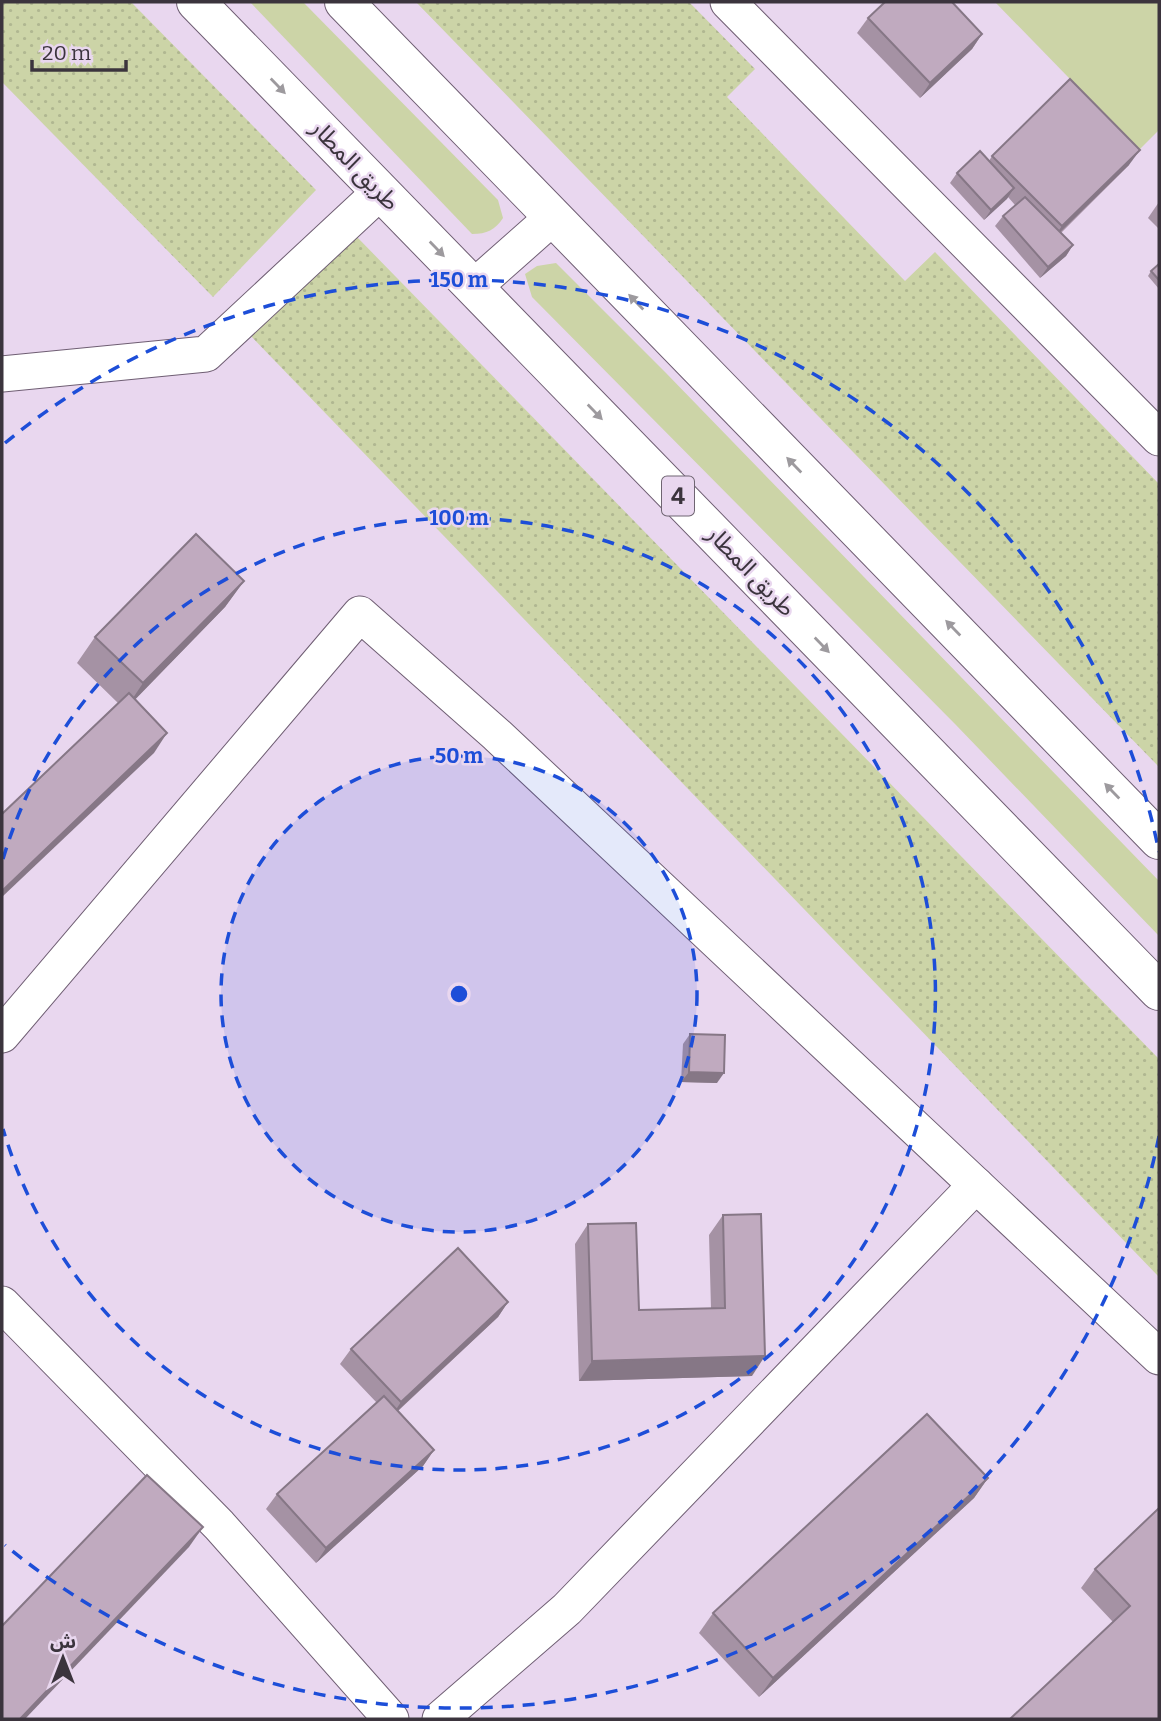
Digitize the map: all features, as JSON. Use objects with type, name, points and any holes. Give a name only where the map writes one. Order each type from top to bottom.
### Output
[{"type":"highway","name":"طريق المطار","points":[[196,2],[1159,990]]},
{"type":"highway","points":[[344,2],[1159,840]]},
{"type":"street","points":[[728,2],[1159,438]]},
{"type":"street","points":[[2,374],[206,354],[381,191]]},
{"type":"street","points":[[474,287],[553,217]]},
{"type":"street","points":[[3,1031],[360,614],[497,735],[1159,1357]]},
{"type":"street","points":[[440,1719],[567,1609],[976,1185]]},
{"type":"street","points":[[2,1304],[219,1525],[391,1719]]},
{"type":"green space","points":[[2,2],[131,2],[316,190],[213,297],[2,82]]},
{"type":"green space","points":[[250,2],[303,2],[498,200],[503,218],[500,222],[490,230],[472,234]]},
{"type":"green space","points":[[416,2],[689,2],[755,69],[727,97],[905,281],[935,252],[1159,484],[1159,767]]},
{"type":"green space","points":[[995,2],[1159,2],[1159,130],[1139,150]]},
{"type":"green space","points":[[357,237],[1159,1059],[1159,1277],[248,333]]},
{"type":"green space","points":[[556,263],[1159,881],[1159,936],[956,725],[532,297],[525,274],[537,266]]},
{"type":"building","points":[[885,2],[952,2],[982,34],[930,83],[868,18]]},
{"type":"building","points":[[1070,79],[1140,150],[1062,226],[992,156]]},
{"type":"building","points":[[980,151],[1014,188],[991,210],[957,173]]},
{"type":"building","points":[[1025,197],[1073,245],[1048,267],[1003,216]]},
{"type":"building","points":[[1159,264],[1159,280],[1151,271]]},
{"type":"building","points":[[196,534],[244,581],[143,683],[95,637]]},
{"type":"building","points":[[129,693],[167,733],[2,891],[2,814]]},
{"type":"building","points":[[690,1034],[725,1035],[724,1073],[689,1072]]},
{"type":"building","points":[[761,1214],[765,1356],[592,1361],[588,1224],[636,1223],[639,1310],[725,1308],[723,1215]]},
{"type":"building","points":[[458,1248],[508,1302],[401,1402],[351,1349]]},
{"type":"building","points":[[384,1396],[434,1450],[326,1548],[277,1494]]},
{"type":"building","points":[[927,1414],[988,1478],[773,1678],[713,1613]]},
{"type":"building","points":[[147,1475],[203,1527],[20,1719],[2,1719],[2,1626]]},
{"type":"building","points":[[1159,1508],[1159,1719],[1010,1719],[1130,1606],[1095,1569]]}]
